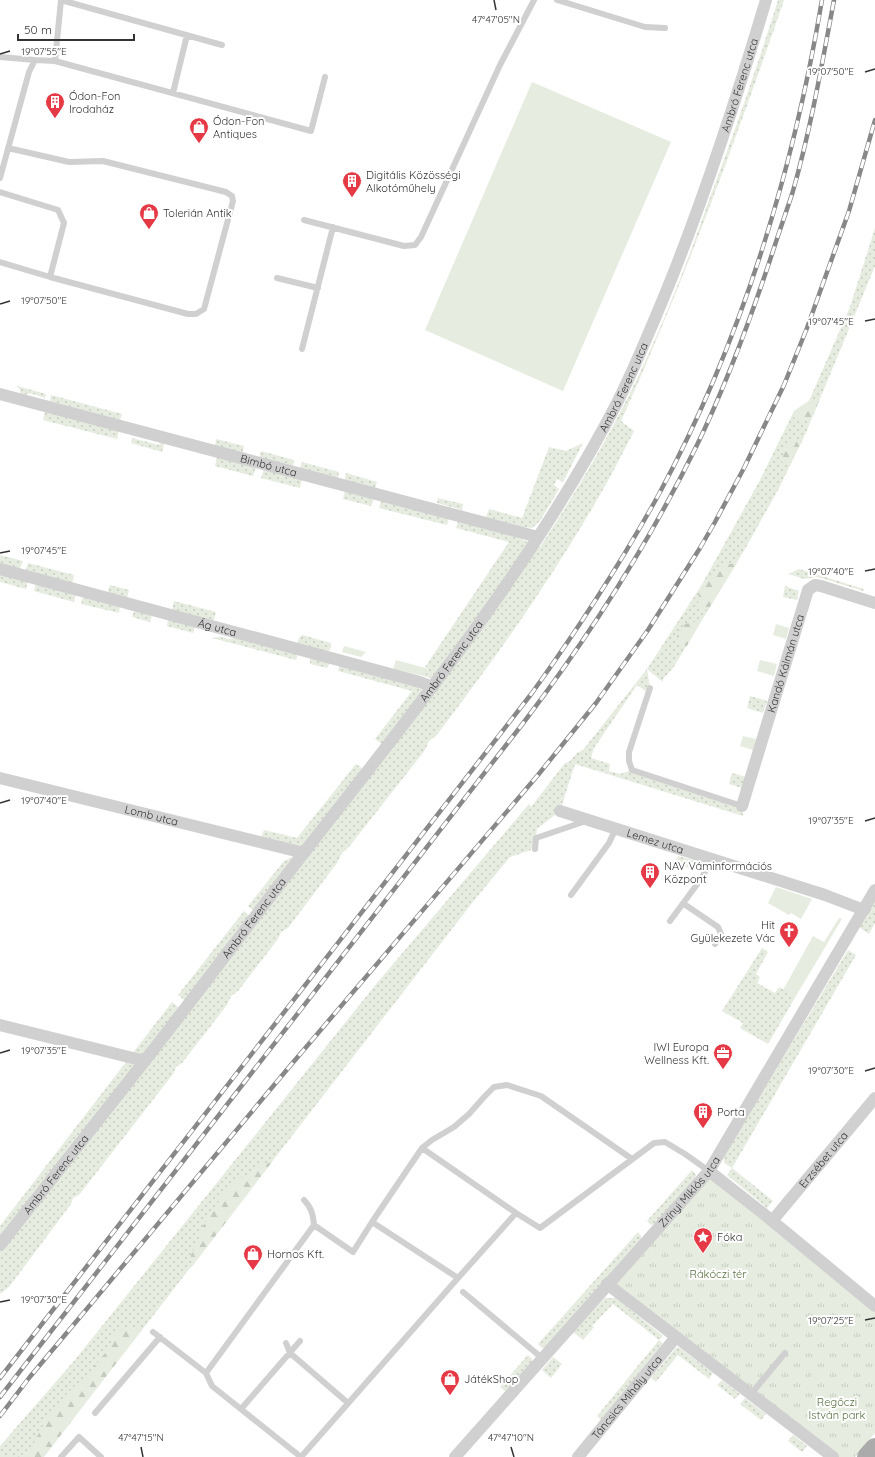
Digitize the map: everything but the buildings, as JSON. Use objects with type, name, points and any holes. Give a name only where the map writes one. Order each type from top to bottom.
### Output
[{"type":"main road","points":[[868,1457],[875,1448]]},
{"type":"street","name":"Ambró Ferenc utca","points":[[0,1245],[145,1061],[433,687],[519,567],[538,537],[584,462],[618,401],[653,324],[684,247],[712,170],[743,78],[766,0]]},
{"type":"street","name":"Bimbó utca","points":[[0,394],[538,537]]},
{"type":"street","name":"Ág utca","points":[[0,570],[420,682],[433,687]]},
{"type":"street","name":"Kandó Kálmán utca","points":[[742,806],[808,590],[815,585],[821,586],[875,603]]},
{"type":"street","name":"Lomb utca","points":[[0,778],[304,853]]},
{"type":"street","name":"Lemez utca","points":[[560,811],[825,895],[864,910]]},
{"type":"street","name":"Zrínyi Miklós utca","points":[[455,1457],[709,1171],[875,890]]},
{"type":"street","points":[[0,1025],[145,1061]]},
{"type":"street","name":"Erzsébet utca","points":[[772,1221],[875,1098]]},
{"type":"street","points":[[709,1171],[875,1306]]},
{"type":"street","points":[[608,1284],[833,1457]]},
{"type":"street","name":"Táncsics Mihály utca","points":[[578,1457],[676,1337]]},
{"type":"lane","points":[[55,61],[61,0],[222,45]]},
{"type":"lane","points":[[304,220],[404,246],[415,245],[421,237],[500,65],[534,0]]},
{"type":"lane","points":[[557,0],[645,28],[665,28]]},
{"type":"lane","points":[[173,93],[187,35]]},
{"type":"lane","points":[[0,57],[55,61],[311,131],[325,77]]},
{"type":"lane","points":[[0,178],[28,72],[35,60]]},
{"type":"lane","points":[[0,262],[188,314],[196,314],[204,309],[233,201],[232,196],[226,192],[103,161],[69,162],[8,148]]},
{"type":"lane","points":[[0,192],[58,210],[64,223],[50,277]]},
{"type":"lane","points":[[302,349],[333,227]]},
{"type":"lane","points":[[277,278],[318,288]]},
{"type":"lane","points":[[650,688],[629,752],[629,761],[632,770],[742,806]]},
{"type":"lane","points":[[535,849],[536,838],[589,820]]},
{"type":"lane","points":[[571,895],[609,843],[616,828]]},
{"type":"lane","points":[[670,922],[701,879],[712,859]]},
{"type":"lane","points":[[684,904],[718,927],[721,934],[714,944]]},
{"type":"lane","points":[[314,1225],[353,1252],[422,1148],[432,1140],[454,1127],[469,1114],[494,1087],[507,1085],[541,1096],[632,1159]]},
{"type":"lane","points":[[422,1148],[540,1228],[654,1143],[665,1142],[686,1154],[709,1171]]},
{"type":"lane","points":[[206,1373],[314,1225],[309,1205],[304,1200]]},
{"type":"lane","points":[[153,1332],[206,1373],[212,1386],[301,1457],[516,1213]]},
{"type":"lane","points":[[372,1222],[458,1278]]},
{"type":"lane","points":[[463,1292],[542,1358]]},
{"type":"lane","points":[[95,1413],[160,1337]]},
{"type":"lane","points":[[241,1409],[300,1341]]},
{"type":"lane","points":[[286,1343],[290,1353],[348,1403]]},
{"type":"lane","points":[[752,1394],[785,1353]]},
{"type":"lane","points":[[61,1457],[79,1437],[102,1457]]},
{"type":"green space","points":[[778,0],[784,0],[725,166],[701,230],[649,358],[621,421],[634,431],[607,483],[579,531],[520,621],[436,736],[429,741],[425,750],[349,847],[342,853],[337,863],[288,928],[281,932],[278,939],[238,991],[231,996],[227,1005],[182,1063],[176,1067],[173,1074],[79,1195],[73,1198],[71,1204],[9,1287],[0,1294],[0,1226],[172,1002],[183,1011],[188,1003],[178,995],[244,911],[253,919],[257,914],[248,906],[284,861],[291,858],[297,851],[261,837],[264,830],[297,838],[356,764],[367,772],[386,747],[375,739],[412,691],[338,671],[340,665],[419,687],[425,693],[434,679],[424,676],[429,669],[425,667],[509,542],[456,528],[458,521],[516,537],[540,547],[570,501],[624,405],[673,298],[754,75]]},
{"type":"green space","points":[[532,82],[671,142],[563,391],[425,330]]},
{"type":"green space","points":[[875,228],[875,266],[805,435],[778,490],[745,549],[673,668],[663,679],[663,682],[647,669],[701,586],[759,482],[794,411],[809,401],[850,307]]},
{"type":"green space","points":[[17,386],[46,394],[45,398],[30,393],[25,395],[20,393]]},
{"type":"green space","points":[[51,395],[122,414],[120,420],[50,401]]},
{"type":"green space","points":[[820,399],[811,419],[799,422],[794,418],[794,411],[809,401]]},
{"type":"green space","points":[[45,411],[119,430],[117,439],[43,420]]},
{"type":"green space","points":[[132,438],[159,445],[161,440],[165,441],[162,452],[131,443]]},
{"type":"green space","points":[[795,438],[799,446],[789,466],[782,462],[784,449],[789,439]]},
{"type":"green space","points":[[216,439],[244,446],[242,454],[215,446]]},
{"type":"green space","points":[[583,443],[563,482],[557,479],[554,485],[559,489],[540,521],[532,528],[486,517],[489,509],[522,518],[549,447],[566,451]]},
{"type":"green space","points":[[261,451],[294,460],[293,466],[259,458]]},
{"type":"green space","points":[[217,456],[256,467],[253,476],[215,466]]},
{"type":"green space","points":[[302,462],[339,472],[338,478],[300,468]]},
{"type":"green space","points":[[264,469],[302,479],[300,488],[261,478]]},
{"type":"green space","points":[[346,473],[377,482],[375,488],[345,480]]},
{"type":"green space","points":[[345,491],[374,499],[371,506],[343,499]]},
{"type":"green space","points":[[438,498],[463,504],[462,510],[437,503]]},
{"type":"green space","points":[[381,501],[449,518],[447,525],[379,508]]},
{"type":"green space","points":[[0,555],[23,561],[19,570],[0,565]]},
{"type":"green space","points":[[28,563],[74,575],[72,584],[25,572]]},
{"type":"green space","points":[[737,563],[708,610],[699,610],[698,600],[701,586],[714,577],[724,565]]},
{"type":"green space","points":[[799,569],[864,589],[863,591],[817,577],[804,579],[789,574]]},
{"type":"green space","points":[[0,574],[28,581],[26,589],[0,582]]},
{"type":"green space","points":[[36,583],[76,594],[74,602],[34,591]]},
{"type":"green space","points":[[110,585],[129,590],[127,598],[109,594],[108,591]]},
{"type":"green space","points":[[785,586],[799,591],[797,600],[783,597]]},
{"type":"green space","points":[[83,596],[120,607],[119,613],[81,604]]},
{"type":"green space","points":[[174,601],[216,612],[213,622],[172,611]]},
{"type":"green space","points":[[134,611],[152,615],[150,622],[132,617]]},
{"type":"green space","points":[[168,619],[195,627],[193,633],[167,626]]},
{"type":"green space","points":[[695,622],[699,625],[687,646],[680,644],[677,636],[684,624]]},
{"type":"green space","points":[[776,624],[789,628],[786,639],[773,635]]},
{"type":"green space","points":[[302,635],[331,643],[331,647],[328,652],[298,643],[299,638]]},
{"type":"green space","points":[[220,637],[230,639],[237,637],[298,653],[296,660],[212,638]]},
{"type":"green space","points":[[344,646],[366,652],[361,657],[342,652]]},
{"type":"green space","points":[[310,658],[330,663],[327,668],[310,664]]},
{"type":"green space","points":[[396,660],[429,669],[424,676],[393,669]]},
{"type":"green space","points":[[760,660],[777,664],[774,676],[757,671]]},
{"type":"green space","points":[[647,669],[650,688],[647,692],[637,685],[594,748],[591,758],[610,764],[609,771],[620,774],[632,770],[742,806],[743,816],[575,764],[560,811],[537,829],[536,838],[531,850],[510,857],[472,903],[142,1330],[29,1452],[17,1457],[0,1457],[0,1446],[74,1361],[377,983],[529,804],[531,807],[565,763],[569,762],[577,753],[583,750]]},
{"type":"green space","points":[[750,696],[767,701],[763,713],[747,708]]},
{"type":"green space","points":[[743,736],[756,739],[753,750],[740,746]]},
{"type":"green space","points":[[732,773],[746,777],[742,788],[729,784]]},
{"type":"green space","points":[[678,856],[696,861],[691,870],[676,861]]},
{"type":"green space","points":[[776,887],[812,899],[801,919],[791,913],[789,915],[768,903]]},
{"type":"green space","points":[[875,901],[875,923],[869,934],[859,927]]},
{"type":"green space","points":[[839,918],[842,919],[796,996],[783,990],[813,936],[824,942]]},
{"type":"green space","points":[[762,948],[768,952],[756,974],[760,977],[757,983],[775,993],[779,987],[796,996],[768,1044],[740,1028],[743,1023],[722,1011]]},
{"type":"green space","points":[[848,950],[856,955],[732,1168],[724,1163],[724,1156]]},
{"type":"green space","points":[[272,1162],[191,1268],[191,1255],[197,1244],[203,1226],[222,1196],[236,1180],[250,1174],[261,1165]]},
{"type":"green space","points":[[732,1168],[773,1201],[767,1208],[727,1175]]},
{"type":"green space","points":[[692,1170],[696,1175],[694,1181],[657,1223],[651,1225],[647,1221]]},
{"type":"green space","name":"Rákóczi tér","points":[[709,1171],[875,1306],[875,1433],[855,1457],[833,1457],[607,1284]]},
{"type":"green space","points":[[638,1232],[641,1236],[641,1241],[547,1347],[542,1348],[538,1344]]},
{"type":"green space","points":[[605,1298],[616,1298],[663,1336],[659,1340],[613,1304],[592,1326],[594,1327],[583,1340],[573,1332]]},
{"type":"green space","points":[[133,1328],[142,1330],[44,1457],[17,1457],[29,1452],[49,1414],[72,1388],[87,1376],[109,1348],[114,1335],[122,1329]]},
{"type":"green space","points":[[659,1340],[663,1344],[601,1420],[597,1416]]},
{"type":"green space","points":[[677,1347],[713,1373],[709,1379],[678,1355],[656,1382],[651,1378]]},
{"type":"green space","points":[[528,1355],[532,1359],[532,1364],[506,1392],[500,1387]]},
{"type":"green space","points":[[553,1357],[562,1364],[551,1378],[542,1370]]},
{"type":"green space","points":[[814,1372],[818,1375],[805,1391],[802,1388]]},
{"type":"green space","points":[[722,1380],[740,1394],[735,1399],[717,1385]]},
{"type":"green space","points":[[745,1398],[766,1414],[761,1420],[740,1404]]},
{"type":"green space","points":[[793,1435],[807,1446],[802,1452],[788,1441]]},
{"type":"railway","points":[[0,1378],[532,693],[566,645],[630,545],[659,494],[689,436],[715,376],[761,254],[780,191],[796,128],[822,0]]},
{"type":"railway","points":[[0,1397],[524,722],[572,656],[639,553],[697,445],[739,348],[757,298],[791,198],[805,144],[816,96],[834,0]]},
{"type":"railway","points":[[0,1416],[29,1378],[290,1066],[538,775],[596,703],[648,630],[715,522],[744,468],[784,385],[807,328],[849,211],[875,120]]},
{"type":"place","name":"Ódon-Fon Irodaház","points":[[55,119]]},
{"type":"place","name":"Ódon-Fon Antiques","points":[[199,144]]},
{"type":"place","name":"Digitális Közösségi Alkotóműhely","points":[[352,198]]},
{"type":"place","name":"Tolerián Antik","points":[[149,230]]},
{"type":"place","name":"NAV Váminformációs Központ","points":[[650,889]]},
{"type":"place","name":"Hit Gyülekezete Vác","points":[[789,948]]},
{"type":"place","name":"IWI Europa Wellness Kft.","points":[[723,1070]]},
{"type":"place","name":"Porta","points":[[703,1129]]},
{"type":"place","name":"Fóka","points":[[703,1254]]},
{"type":"place","name":"Hornos Kft.","points":[[253,1271]]},
{"type":"place","name":"JátékShop","points":[[450,1396]]},
{"type":"park label","name":"Regőczi István park","points":[[837,1408]]}]
